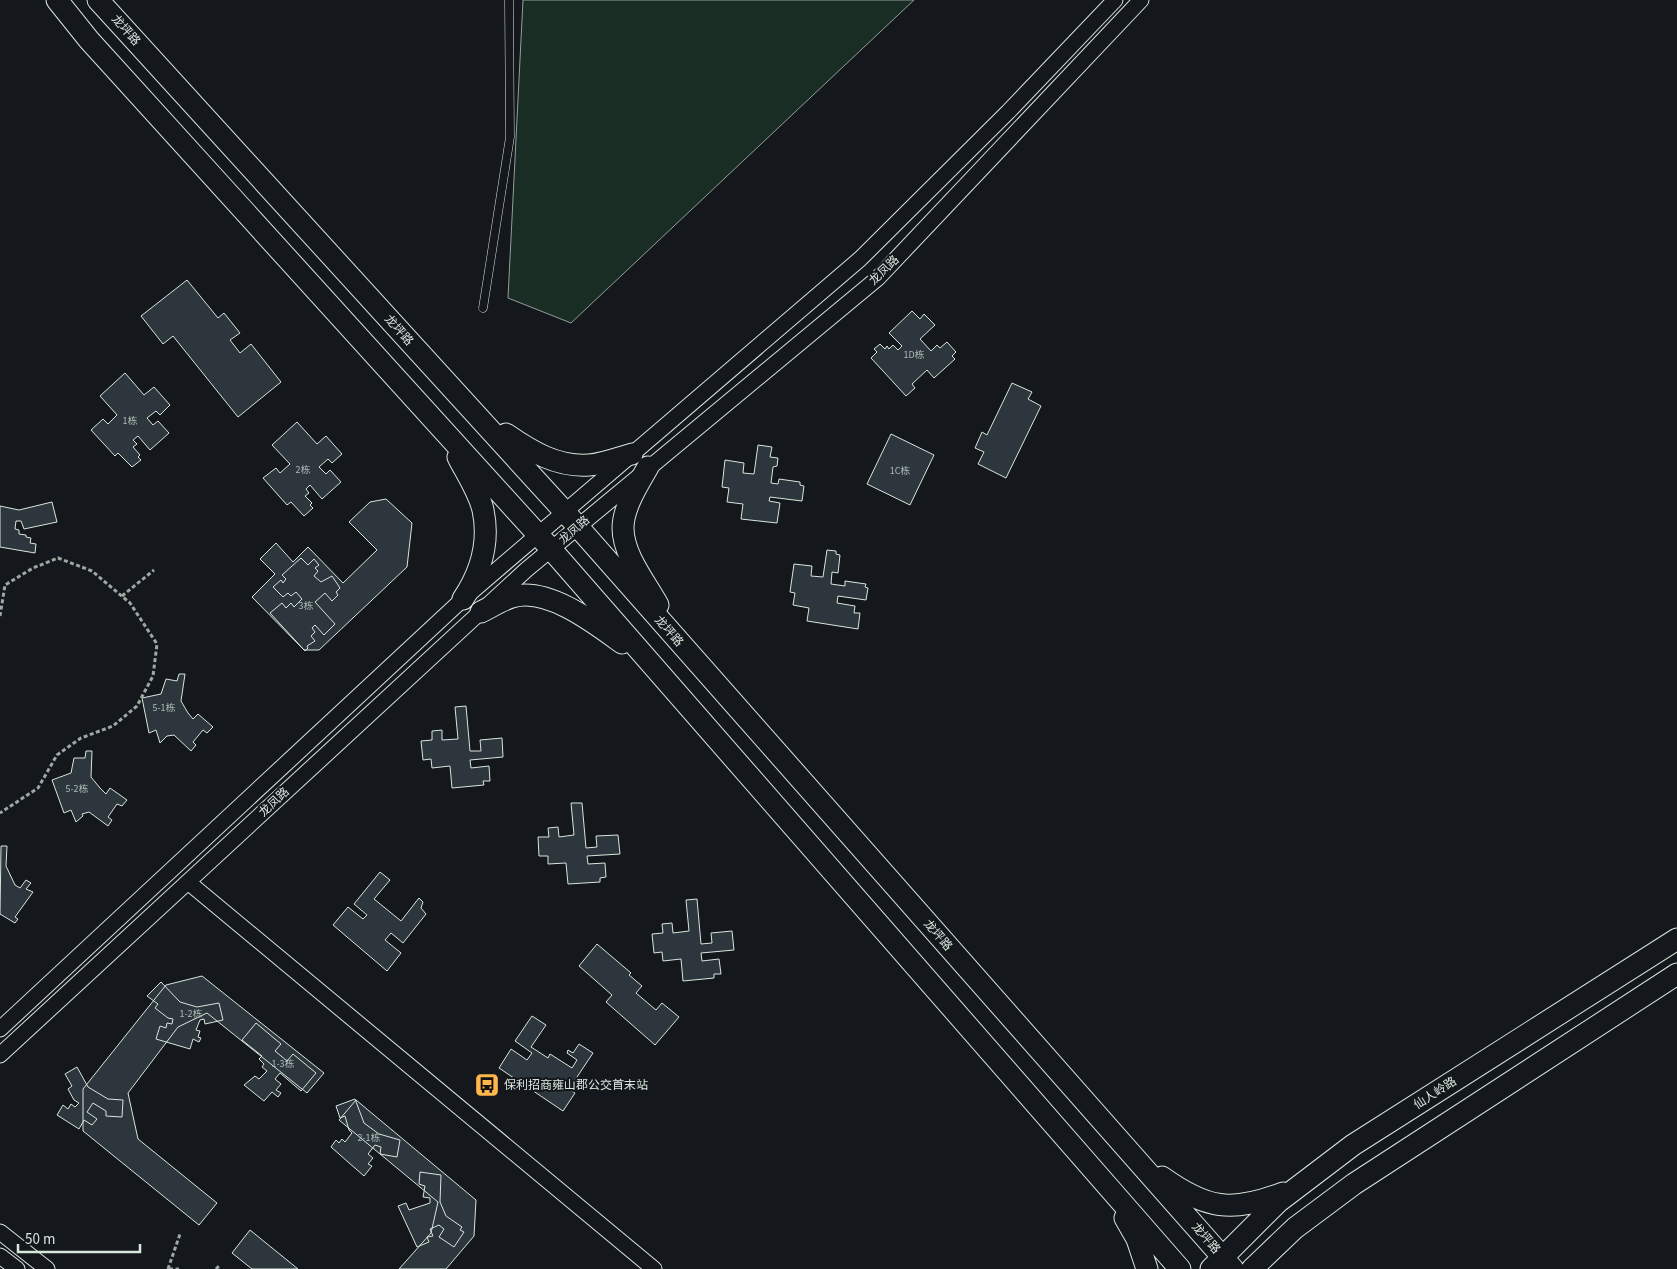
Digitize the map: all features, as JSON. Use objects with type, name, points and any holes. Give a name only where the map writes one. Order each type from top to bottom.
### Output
[{"type":"main road","points":[[57,0],[90,40],[653,665],[1180,1269]]},
{"type":"main road","name":"龙坪路","points":[[98,0],[570,519],[1131,1153],[1222,1265]]},
{"type":"main road","points":[[471,409],[532,453],[564,464],[590,465],[632,454]]},
{"type":"main road","points":[[448,436],[483,509],[486,537],[483,561],[473,584],[463,599]]},
{"type":"main road","points":[[648,468],[629,504],[623,527],[628,550],[678,641]]},
{"type":"main road","points":[[481,612],[514,596],[544,597],[572,608],[653,665]]},
{"type":"main road","name":"仙人岭路","points":[[1222,1265],[1292,1190],[1353,1145],[1677,939]]},
{"type":"main road","points":[[1252,1269],[1295,1228],[1354,1184],[1677,974]]},
{"type":"main road","points":[[1131,1153],[1180,1190],[1210,1204],[1233,1206],[1258,1202],[1292,1190]]},
{"type":"main road","points":[[1102,1179],[1137,1239],[1148,1269]]},
{"type":"street","name":"龙凤路","points":[[0,1029],[463,599],[544,542],[570,519],[632,454],[860,259],[1008,112],[1115,0]]},
{"type":"street","name":"龙凤路","points":[[0,1055],[481,612],[544,542],[570,519],[648,468],[878,278],[1141,0]]},
{"type":"street","points":[[188,882],[654,1269]]},
{"type":"street","points":[[0,1232],[47,1269]]},
{"type":"street","points":[[0,1256],[17,1269]]},
{"type":"lane","points":[[483,308],[510,137],[509,0]]},
{"type":"path","points":[[0,616],[6,585],[33,568],[58,558],[92,571],[122,596],[130,603],[157,644],[153,676],[137,706],[113,726],[82,738],[57,755],[38,788],[0,813]]},
{"type":"path","points":[[122,596],[154,570]]},
{"type":"path","points":[[179,1269],[168,1269],[180,1234]]},
{"type":"green space","points":[[523,0],[914,0],[571,323],[508,298]]},
{"type":"building","points":[[187,280],[218,318],[224,313],[240,333],[230,340],[240,353],[251,344],[281,382],[238,417],[173,336],[163,344],[141,316]]},
{"type":"building","points":[[912,311],[920,319],[924,314],[935,325],[920,339],[931,351],[937,345],[940,348],[947,342],[956,352],[952,356],[955,359],[934,378],[927,370],[912,384],[915,388],[906,396],[871,358],[877,352],[874,349],[880,344],[885,349],[887,346],[889,349],[893,345],[898,350],[902,346],[889,333]]},
{"type":"building","points":[[125,373],[144,395],[154,387],[170,405],[160,415],[156,411],[147,418],[153,425],[158,421],[169,433],[150,450],[138,436],[133,440],[137,444],[133,447],[140,455],[138,457],[141,460],[132,467],[118,453],[115,456],[91,430],[103,419],[108,424],[117,415],[100,396]]},
{"type":"building","points":[[1012,383],[1032,392],[1028,399],[1041,406],[1006,478],[978,464],[984,452],[975,448],[982,432],[987,435]]},
{"type":"building","points":[[297,422],[317,444],[326,436],[342,454],[332,463],[328,459],[319,467],[326,474],[330,470],[341,482],[322,499],[310,485],[306,489],[309,493],[305,496],[312,503],[310,505],[313,508],[304,516],[291,502],[287,505],[263,478],[276,468],[280,473],[290,464],[272,445]]},
{"type":"building","points":[[891,434],[934,455],[910,505],[867,484]]},
{"type":"building","points":[[758,445],[772,447],[770,457],[778,458],[777,466],[773,467],[771,483],[778,484],[779,479],[800,482],[800,485],[804,486],[802,501],[770,497],[769,501],[780,503],[777,523],[741,519],[743,504],[727,502],[729,488],[722,487],[725,460],[744,463],[743,473],[754,474]]},
{"type":"building","points":[[386,499],[412,523],[407,567],[319,650],[304,650],[252,597],[275,574],[260,559],[276,543],[293,562],[308,547],[343,583],[377,550],[349,522],[370,502]]},
{"type":"building","points":[[52,502],[57,522],[24,529],[21,521],[16,521],[15,529],[19,530],[19,534],[26,535],[26,537],[31,538],[30,543],[36,544],[35,553],[0,547],[0,506],[19,510]]},
{"type":"building","points":[[827,550],[836,551],[836,554],[840,555],[838,573],[832,572],[831,584],[845,586],[845,581],[866,584],[865,587],[868,588],[866,600],[838,596],[837,603],[855,606],[854,613],[860,613],[858,629],[807,621],[809,608],[793,605],[795,593],[790,592],[794,564],[812,566],[811,576],[823,577]]},
{"type":"building","points":[[301,558],[308,565],[314,559],[319,565],[315,568],[318,571],[314,576],[321,582],[332,576],[340,588],[336,592],[338,595],[332,601],[325,593],[315,602],[335,624],[324,635],[315,625],[312,628],[315,632],[311,636],[315,641],[307,646],[308,648],[305,651],[270,613],[282,603],[286,608],[291,603],[294,607],[302,599],[296,592],[291,596],[288,593],[283,597],[273,587],[281,580],[283,583],[286,579],[282,575]]},
{"type":"building","points":[[179,674],[185,674],[181,701],[188,713],[193,719],[198,714],[213,727],[207,733],[203,730],[193,742],[196,745],[191,751],[174,735],[167,736],[160,743],[156,730],[149,733],[142,698],[161,694],[166,679],[177,681]]},
{"type":"building","points":[[466,706],[470,751],[481,751],[480,740],[502,738],[503,757],[470,760],[471,768],[489,766],[490,781],[483,781],[484,785],[452,788],[450,766],[432,768],[431,759],[423,760],[421,741],[432,740],[432,731],[442,730],[442,740],[458,739],[455,707]]},
{"type":"building","points":[[86,751],[92,751],[91,777],[100,788],[106,794],[110,788],[127,800],[122,806],[117,804],[108,817],[112,820],[108,826],[89,812],[82,814],[83,816],[76,822],[71,810],[64,813],[52,780],[71,773],[74,758],[85,758]]},
{"type":"building","points":[[571,803],[582,803],[586,848],[597,847],[596,836],[618,835],[620,854],[587,856],[588,864],[605,863],[606,877],[600,878],[600,882],[568,884],[566,863],[548,864],[548,856],[539,856],[538,837],[549,837],[548,828],[558,827],[559,837],[574,835]]},
{"type":"building","points":[[1,846],[7,846],[6,866],[15,885],[20,888],[26,880],[31,883],[26,889],[33,892],[15,917],[18,919],[15,923],[0,914]]},
{"type":"building","points":[[380,872],[390,880],[374,899],[401,921],[419,898],[423,902],[421,908],[426,914],[403,943],[391,933],[385,940],[401,953],[387,971],[333,925],[348,907],[363,919],[367,915],[354,904]]},
{"type":"building","points":[[697,899],[701,944],[712,943],[711,933],[732,931],[734,950],[701,953],[702,961],[719,959],[721,974],[714,974],[714,978],[683,981],[681,959],[663,961],[662,952],[654,953],[652,934],[663,933],[662,924],[672,923],[673,933],[689,931],[686,900]]},
{"type":"building","points":[[597,944],[631,973],[629,975],[642,986],[636,993],[656,1010],[662,1003],[679,1017],[655,1045],[606,1002],[612,995],[579,966]]},
{"type":"building","points":[[202,976],[324,1073],[307,1093],[207,1013],[178,1027],[128,1093],[138,1139],[217,1203],[199,1225],[83,1131],[83,1089],[166,985]]},
{"type":"building","points":[[161,982],[180,1002],[197,1007],[219,1003],[223,1020],[205,1024],[204,1019],[200,1020],[196,1030],[200,1031],[198,1037],[201,1038],[199,1042],[193,1039],[190,1049],[156,1039],[160,1026],[166,1028],[167,1023],[172,1024],[173,1019],[168,1018],[155,1008],[158,1004],[147,996]]},
{"type":"building","points":[[532,1016],[546,1025],[531,1047],[548,1058],[550,1054],[572,1068],[577,1060],[567,1053],[568,1050],[573,1053],[579,1044],[593,1053],[569,1089],[575,1093],[563,1111],[499,1068],[511,1049],[527,1060],[532,1053],[515,1041]]},
{"type":"building","points":[[256,1023],[281,1044],[275,1051],[287,1061],[293,1054],[316,1073],[301,1091],[280,1073],[275,1079],[281,1084],[276,1090],[281,1093],[278,1097],[272,1092],[264,1101],[244,1085],[255,1076],[259,1079],[267,1071],[262,1067],[264,1064],[259,1059],[262,1056],[242,1040]]},
{"type":"building","points":[[77,1067],[88,1087],[108,1099],[123,1100],[122,1117],[106,1116],[106,1111],[93,1103],[87,1112],[97,1119],[92,1125],[84,1120],[79,1129],[57,1115],[63,1105],[68,1109],[71,1104],[75,1107],[79,1103],[74,1100],[68,1089],[72,1086],[65,1074]]},
{"type":"building","points":[[355,1099],[364,1123],[379,1134],[400,1140],[397,1157],[380,1154],[381,1147],[375,1145],[368,1154],[373,1158],[368,1164],[372,1166],[364,1176],[331,1147],[336,1140],[339,1143],[342,1139],[345,1142],[352,1133],[349,1130],[345,1116],[340,1118],[336,1106]]},
{"type":"building","points":[[356,1100],[476,1200],[474,1236],[446,1269],[399,1269],[431,1233],[438,1202],[339,1120]]},
{"type":"building","points":[[420,1172],[441,1175],[440,1202],[446,1216],[462,1227],[460,1230],[464,1232],[454,1247],[439,1237],[444,1229],[439,1225],[430,1229],[433,1236],[427,1237],[429,1242],[417,1247],[398,1206],[406,1203],[409,1210],[430,1203],[430,1198],[423,1197],[425,1186],[419,1184]]},
{"type":"building","points":[[250,1230],[298,1269],[252,1269],[232,1253]]},
{"type":"place","name":"保利招商雍山郡公交首末站","points":[[487,1085]]}]
